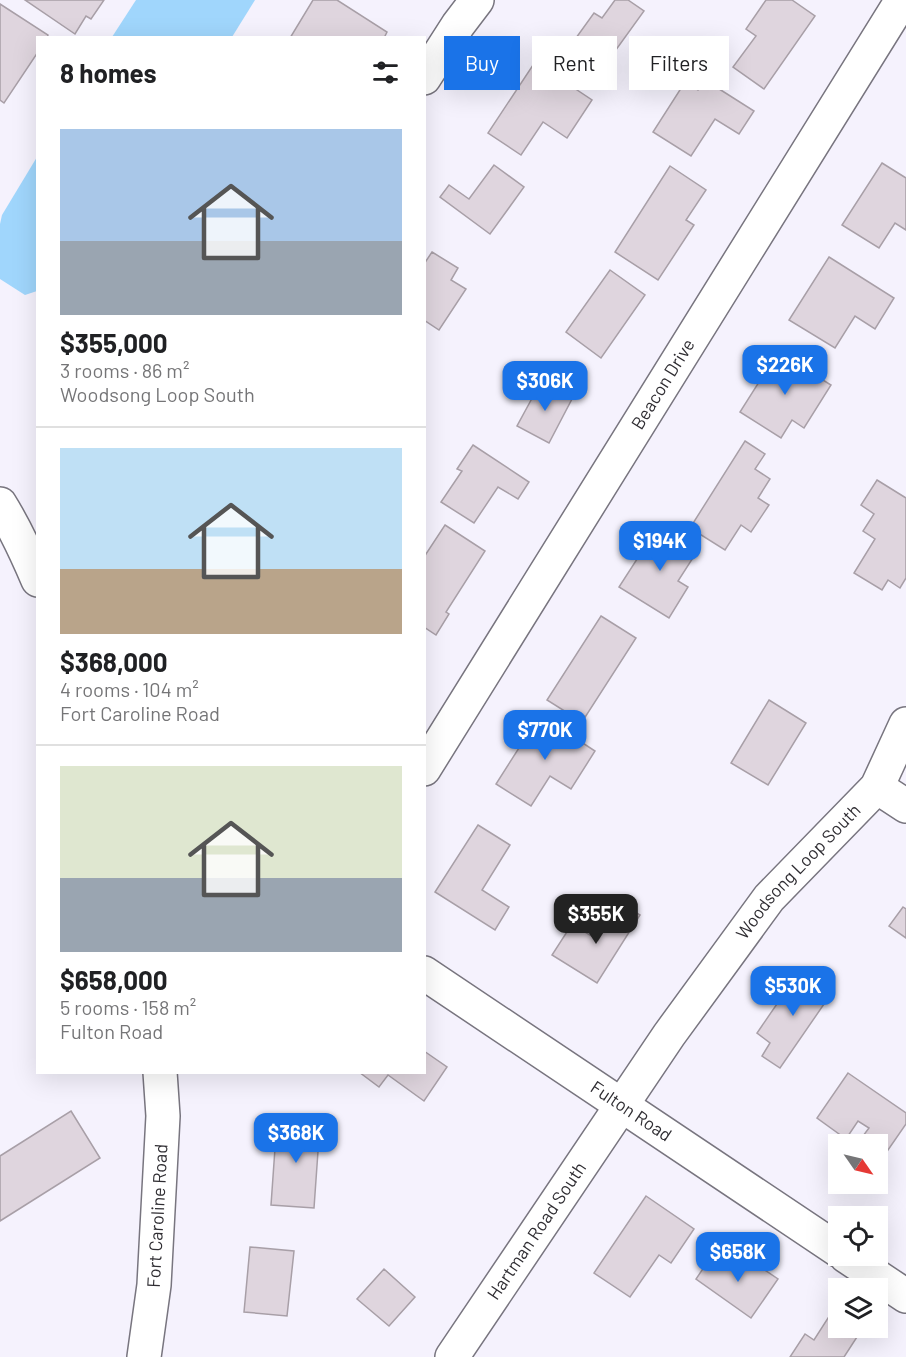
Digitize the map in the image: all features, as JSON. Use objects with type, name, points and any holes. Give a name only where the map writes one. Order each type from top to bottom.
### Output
[{"type":"street","points":[[426,75],[477,0]]},
{"type":"street","name":"Beacon Drive","points":[[426,766],[902,0]]},
{"type":"street","points":[[0,504],[34,562]]},
{"type":"street","name":"Woodsong Loop South","points":[[622,1105],[669,1035],[769,898],[877,788],[906,724]]},
{"type":"street","points":[[877,788],[906,806]]},
{"type":"street","name":"Fulton Road","points":[[426,974],[828,1243]]},
{"type":"street","name":"Fort Caroline Road","points":[[144,1357],[154,1285],[163,1116],[160,1074]]},
{"type":"street","name":"Hartman Road South","points":[[452,1357],[622,1105]]},
{"type":"street","points":[[861,1266],[906,1296]]},
{"type":"water","points":[[136,0],[255,0],[233,36],[113,36]]},
{"type":"water","points":[[36,159],[36,291],[25,295],[0,279],[2,215]]},
{"type":"building","points":[[25,0],[104,0],[91,19],[86,16],[75,34]]},
{"type":"building","points":[[313,0],[337,0],[387,32],[385,36],[291,36]]},
{"type":"building","points":[[615,0],[628,0],[644,11],[617,48],[617,36],[577,36],[594,13],[602,18]]},
{"type":"building","points":[[766,0],[792,0],[815,16],[764,89],[733,67],[756,36],[746,29]]},
{"type":"building","points":[[0,4],[48,35],[36,36],[36,55],[4,103],[0,100]]},
{"type":"building","points":[[532,67],[532,90],[577,90],[592,100],[567,138],[543,122],[521,155],[488,133],[516,90],[520,90],[520,85]]},
{"type":"building","points":[[680,90],[721,90],[754,111],[739,134],[715,119],[691,156],[653,132]]},
{"type":"building","points":[[882,163],[906,178],[906,230],[895,223],[879,248],[842,225]]},
{"type":"building","points":[[494,165],[524,187],[490,234],[440,197],[449,185],[469,199]]},
{"type":"building","points":[[670,166],[706,190],[686,220],[694,225],[658,280],[615,252]]},
{"type":"building","points":[[432,252],[458,268],[451,280],[466,289],[439,330],[426,321],[426,261]]},
{"type":"building","points":[[829,257],[894,298],[875,329],[855,316],[835,348],[789,320]]},
{"type":"building","points":[[610,270],[645,295],[601,358],[566,332]]},
{"type":"building","points":[[778,352],[831,385],[804,428],[792,420],[781,438],[740,412]]},
{"type":"building","points":[[542,380],[573,397],[549,443],[517,426]]},
{"type":"building","points":[[745,441],[765,454],[755,469],[770,479],[758,498],[769,505],[751,532],[741,525],[725,550],[690,528]]},
{"type":"building","points":[[473,445],[529,482],[518,499],[498,487],[474,523],[441,502],[462,471],[457,469]]},
{"type":"building","points":[[877,480],[906,498],[906,578],[900,588],[888,580],[882,590],[854,573],[875,539],[863,531],[874,514],[861,505]]},
{"type":"building","points":[[445,525],[485,551],[446,612],[449,614],[436,635],[426,628],[426,554]]},
{"type":"building","points":[[659,525],[698,550],[678,581],[688,587],[669,618],[619,587]]},
{"type":"building","points":[[601,616],[636,638],[582,722],[547,700]]},
{"type":"building","points":[[769,700],[806,723],[768,785],[731,763]]},
{"type":"building","points":[[540,715],[595,751],[571,789],[550,776],[531,806],[496,784]]},
{"type":"building","points":[[478,825],[510,845],[482,890],[509,907],[495,930],[435,892]]},
{"type":"building","points":[[621,903],[640,915],[597,983],[552,955],[572,924],[598,940]]},
{"type":"building","points":[[903,907],[906,909],[906,938],[889,926]]},
{"type":"building","points":[[801,969],[833,991],[780,1068],[762,1056],[770,1043],[757,1033]]},
{"type":"building","points":[[426,1052],[447,1067],[424,1101],[388,1075],[379,1087],[362,1074],[426,1074]]},
{"type":"building","points":[[848,1073],[906,1113],[906,1124],[888,1150],[888,1134],[864,1134],[869,1128],[858,1121],[849,1134],[839,1134],[817,1118]]},
{"type":"building","points":[[71,1111],[100,1158],[0,1221],[0,1156]]},
{"type":"building","points":[[277,1120],[320,1123],[314,1208],[271,1205]]},
{"type":"building","points":[[646,1196],[694,1229],[671,1263],[659,1255],[630,1297],[594,1273]]},
{"type":"building","points":[[250,1247],[294,1251],[287,1316],[244,1312]]},
{"type":"building","points":[[715,1251],[739,1268],[747,1258],[778,1279],[751,1318],[696,1279]]},
{"type":"building","points":[[384,1269],[415,1297],[389,1326],[357,1299]]},
{"type":"building","points":[[828,1318],[828,1338],[856,1338],[844,1357],[790,1357],[805,1334],[814,1340]]}]
